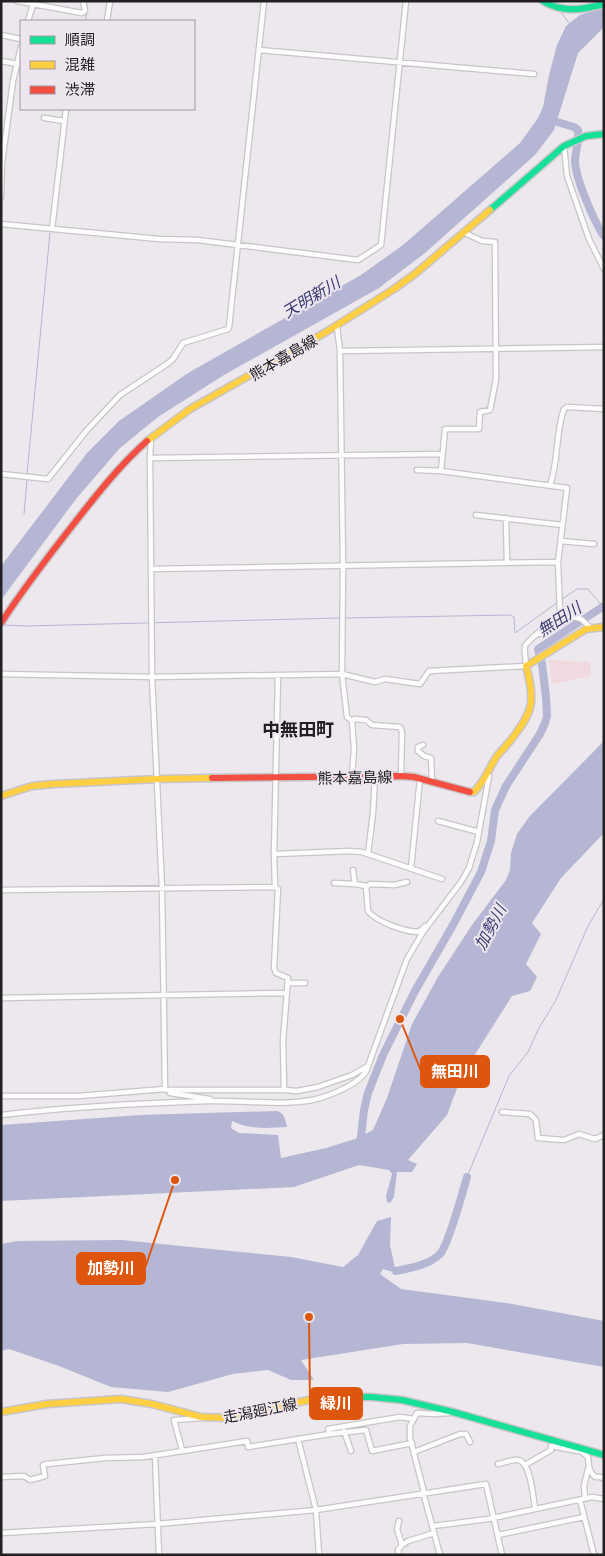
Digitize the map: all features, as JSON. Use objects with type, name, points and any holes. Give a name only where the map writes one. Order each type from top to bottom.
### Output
[{"type":"main road","points":[[543,1],[554,7],[578,9],[604,4]]},
{"type":"main road","name":"熊本嘉島線","points":[[1,623],[108,478],[132,453],[151,437],[183,414],[337,327],[401,285],[564,146],[592,135],[604,134]]},
{"type":"main road","points":[[529,665],[590,628],[604,627]]},
{"type":"main road","name":"熊本嘉島線","points":[[1,796],[40,785],[158,779],[401,776],[474,792],[532,709],[533,693],[529,665]]},
{"type":"main road","name":"走潟廻江線","points":[[1,1412],[47,1404],[121,1399],[152,1404],[204,1418],[230,1418],[333,1396],[371,1397],[402,1400],[453,1412],[577,1449],[604,1455]]},
{"type":"street","points":[[17,1],[82,13],[84,11],[84,1]]},
{"type":"street","points":[[107,20],[110,1]]},
{"type":"street","points":[[1,474],[48,479],[87,430],[120,394],[168,364],[183,343],[228,329],[264,1]]},
{"type":"street","points":[[1,224],[159,240],[198,240],[238,244],[358,260],[381,245],[406,1]]},
{"type":"street","points":[[29,20],[34,3]]},
{"type":"street","points":[[1,35],[20,39]]},
{"type":"street","points":[[259,50],[534,74]]},
{"type":"street","points":[[1,197],[2,154],[13,81],[20,53]]},
{"type":"street","points":[[1,62],[18,64]]},
{"type":"street","points":[[52,229],[66,110]]},
{"type":"street","points":[[44,118],[64,121]]},
{"type":"street","points":[[564,146],[567,176],[589,239],[604,269]]},
{"type":"street","points":[[49,201],[55,201]]},
{"type":"street","points":[[441,471],[445,429],[479,429],[480,412],[490,410],[496,380],[495,242],[482,241],[463,232]]},
{"type":"street","points":[[337,327],[340,351],[342,456],[342,674],[347,716],[352,722],[354,748],[352,778]]},
{"type":"street","points":[[340,351],[604,347]]},
{"type":"street","points":[[550,485],[564,409],[567,407],[604,409]]},
{"type":"street","points":[[151,437],[152,677],[162,888],[166,1090]]},
{"type":"street","points":[[150,458],[442,454]]},
{"type":"street","points":[[1,674],[152,677],[342,674],[375,682],[385,680],[420,684],[429,671],[529,665],[526,646],[532,638],[560,613],[558,562],[567,488],[441,471],[418,470]]},
{"type":"street","points":[[476,515],[562,525]]},
{"type":"street","points":[[506,518],[507,563]]},
{"type":"street","points":[[561,541],[594,544]]},
{"type":"street","points":[[151,569],[558,562]]},
{"type":"street","points":[[532,638],[574,617],[581,619],[590,628]]},
{"type":"street","points":[[278,675],[274,854],[275,886],[278,889],[274,968],[276,973],[288,978],[283,1041],[284,1090]]},
{"type":"street","points":[[352,722],[354,718],[366,720],[372,725],[400,727],[402,732],[401,776]]},
{"type":"street","points":[[423,745],[418,747],[418,752],[431,758],[432,783]]},
{"type":"street","points":[[1,1115],[35,1111],[211,1101],[278,1102],[311,1100],[338,1092],[355,1082],[364,1075],[368,1066],[407,959],[435,916],[461,882],[474,857],[490,770]]},
{"type":"street","points":[[368,854],[375,777]]},
{"type":"street","points":[[411,868],[420,779]]},
{"type":"street","points":[[438,821],[479,832]]},
{"type":"street","points":[[274,854],[350,851],[368,854],[442,879]]},
{"type":"street","points":[[353,870],[355,884]]},
{"type":"street","points":[[366,888],[370,884],[394,885],[407,882]]},
{"type":"street","points":[[334,883],[355,884],[366,888]]},
{"type":"street","points":[[1,890],[275,886]]},
{"type":"street","points":[[366,888],[368,911],[377,919],[411,932],[419,932],[435,916]]},
{"type":"street","points":[[288,983],[304,983]]},
{"type":"street","points":[[1,998],[287,993]]},
{"type":"street","points":[[1,1096],[78,1096],[166,1090],[297,1091],[318,1087],[352,1075],[368,1066]]},
{"type":"street","points":[[166,1090],[169,1093],[210,1098],[211,1101]]},
{"type":"street","points":[[502,1112],[530,1114],[536,1120],[538,1138],[564,1140],[579,1134],[595,1139],[604,1135]]},
{"type":"street","points":[[440,1555],[414,1452],[410,1426],[417,1413],[420,1412],[434,1414],[453,1412]]},
{"type":"street","points":[[330,1434],[328,1429],[400,1417],[414,1419]]},
{"type":"street","points":[[182,1450],[174,1420],[198,1420],[204,1418]]},
{"type":"street","points":[[1,1478],[24,1476],[30,1480],[45,1476],[42,1465],[47,1464],[155,1455],[247,1441],[248,1447],[344,1431],[366,1430],[372,1451],[412,1443]]},
{"type":"street","points":[[344,1431],[350,1451]]},
{"type":"street","points":[[414,1452],[460,1434],[466,1434],[470,1442]]},
{"type":"street","points":[[298,1439],[316,1510],[319,1555]]},
{"type":"street","points":[[525,1465],[546,1454],[551,1450],[551,1446],[577,1449],[588,1457],[583,1499],[584,1517],[594,1555]]},
{"type":"street","points":[[155,1455],[159,1555]]},
{"type":"street","points":[[498,1464],[518,1460],[525,1465],[529,1471],[535,1508]]},
{"type":"street","points":[[588,1469],[595,1477],[604,1479]]},
{"type":"street","points":[[1,1533],[157,1524],[316,1510],[486,1484],[502,1555]]},
{"type":"street","points":[[433,1526],[488,1519],[493,1516],[592,1497],[604,1499]]},
{"type":"street","points":[[498,1536],[584,1517]]},
{"type":"street","points":[[399,1521],[397,1529],[402,1545]]},
{"type":"street","points":[[399,1555],[398,1550],[408,1541],[434,1533]]},
{"type":"shaded area","points":[[549,660],[590,662],[591,676],[552,684]]},
{"type":"water","points":[[604,7],[604,27],[578,53],[554,130],[535,155],[425,253],[379,288],[224,375],[158,417],[120,448],[76,499],[1,600],[1,566],[87,453],[119,421],[188,373],[361,275],[403,245],[520,143],[538,118],[543,107],[557,45],[566,26],[580,15]]},
{"type":"water","points":[[604,741],[604,833],[561,878],[532,923],[541,934],[526,964],[537,977],[530,991],[512,996],[462,1075],[447,1115],[408,1160],[417,1164],[412,1172],[397,1172],[394,1197],[390,1203],[387,1202],[386,1196],[392,1174],[389,1170],[359,1165],[294,1187],[1,1201],[1,1125],[140,1115],[277,1111],[284,1117],[287,1127],[252,1127],[232,1121],[231,1128],[239,1133],[278,1135],[281,1158],[326,1148],[355,1139],[373,1130],[387,1098],[412,1024],[438,977],[472,925],[506,880],[510,870],[511,853],[517,834],[529,817]]},
{"type":"water","points":[[391,1217],[390,1245],[396,1273],[383,1269],[380,1274],[401,1289],[506,1303],[604,1321],[604,1367],[467,1343],[403,1344],[301,1360],[314,1380],[291,1380],[268,1370],[233,1374],[168,1392],[111,1387],[59,1366],[9,1349],[1,1351],[1,1244],[17,1241],[122,1240],[291,1257],[343,1267],[358,1255],[377,1221]]},
{"type":"waterway","points":[[86,20],[87,2]]},
{"type":"waterway","points":[[559,10],[569,23]]},
{"type":"waterway","points":[[62,119],[63,112]]},
{"type":"waterway","name":"無田川","points":[[547,119],[578,130],[576,169],[586,200],[604,236]]},
{"type":"waterway","points":[[53,199],[62,124]]},
{"type":"waterway","points":[[52,210],[53,203]]},
{"type":"waterway","points":[[27,474],[50,233]]},
{"type":"waterway","points":[[24,514],[27,480]]},
{"type":"waterway","points":[[561,600],[577,589],[588,589],[603,607]]},
{"type":"waterway","points":[[344,618],[510,615],[514,617],[515,633],[558,602]]},
{"type":"waterway","name":"無田川","points":[[360,1145],[368,1093],[383,1055],[415,991],[481,872],[491,841],[495,810],[506,786],[540,734],[545,723],[547,716],[546,697],[538,649],[604,606]]},
{"type":"waterway","points":[[4,625],[340,618]]},
{"type":"waterway","points":[[467,1177],[509,1076],[528,1052],[539,1028],[556,1000],[588,926],[604,899]]},
{"type":"waterway","points":[[396,1271],[425,1263],[440,1254],[451,1230],[467,1177]]},
{"type":"waterway","points":[[583,1505],[597,1555]]},
{"type":"traffic: fast","points":[[543,1],[565,9],[588,8],[604,4]]},
{"type":"traffic: fast","points":[[490,210],[564,146],[586,136],[604,134]]},
{"type":"traffic: fast","points":[[322,1397],[371,1397],[402,1400],[453,1412],[604,1455]]},
{"type":"traffic: slow","points":[[147,441],[190,409],[326,332],[394,289],[416,273],[490,210]]},
{"type":"traffic: slow","points":[[470,792],[474,792],[481,783],[497,756],[518,731],[528,714],[531,689],[526,666],[586,629],[604,627]]},
{"type":"traffic: slow","points":[[1,796],[32,786],[53,784],[212,778]]},
{"type":"traffic: slow","points":[[1,1412],[47,1404],[121,1399],[152,1404],[201,1417],[229,1418],[322,1397]]},
{"type":"traffic: jam","points":[[1,623],[37,571],[93,500],[118,469],[147,441]]},
{"type":"traffic: jam","points":[[212,778],[401,776],[414,777],[470,792]]},
{"type":"place","name":"無田川","points":[[400,1019]]},
{"type":"place","name":"加勢川","points":[[175,1180]]},
{"type":"place","name":"緑川","points":[[309,1317]]},
{"type":"district","name":"中無田町","points":[[298,729]]},
{"type":"water label","name":"天明新川","points":[[311,297]]}]
